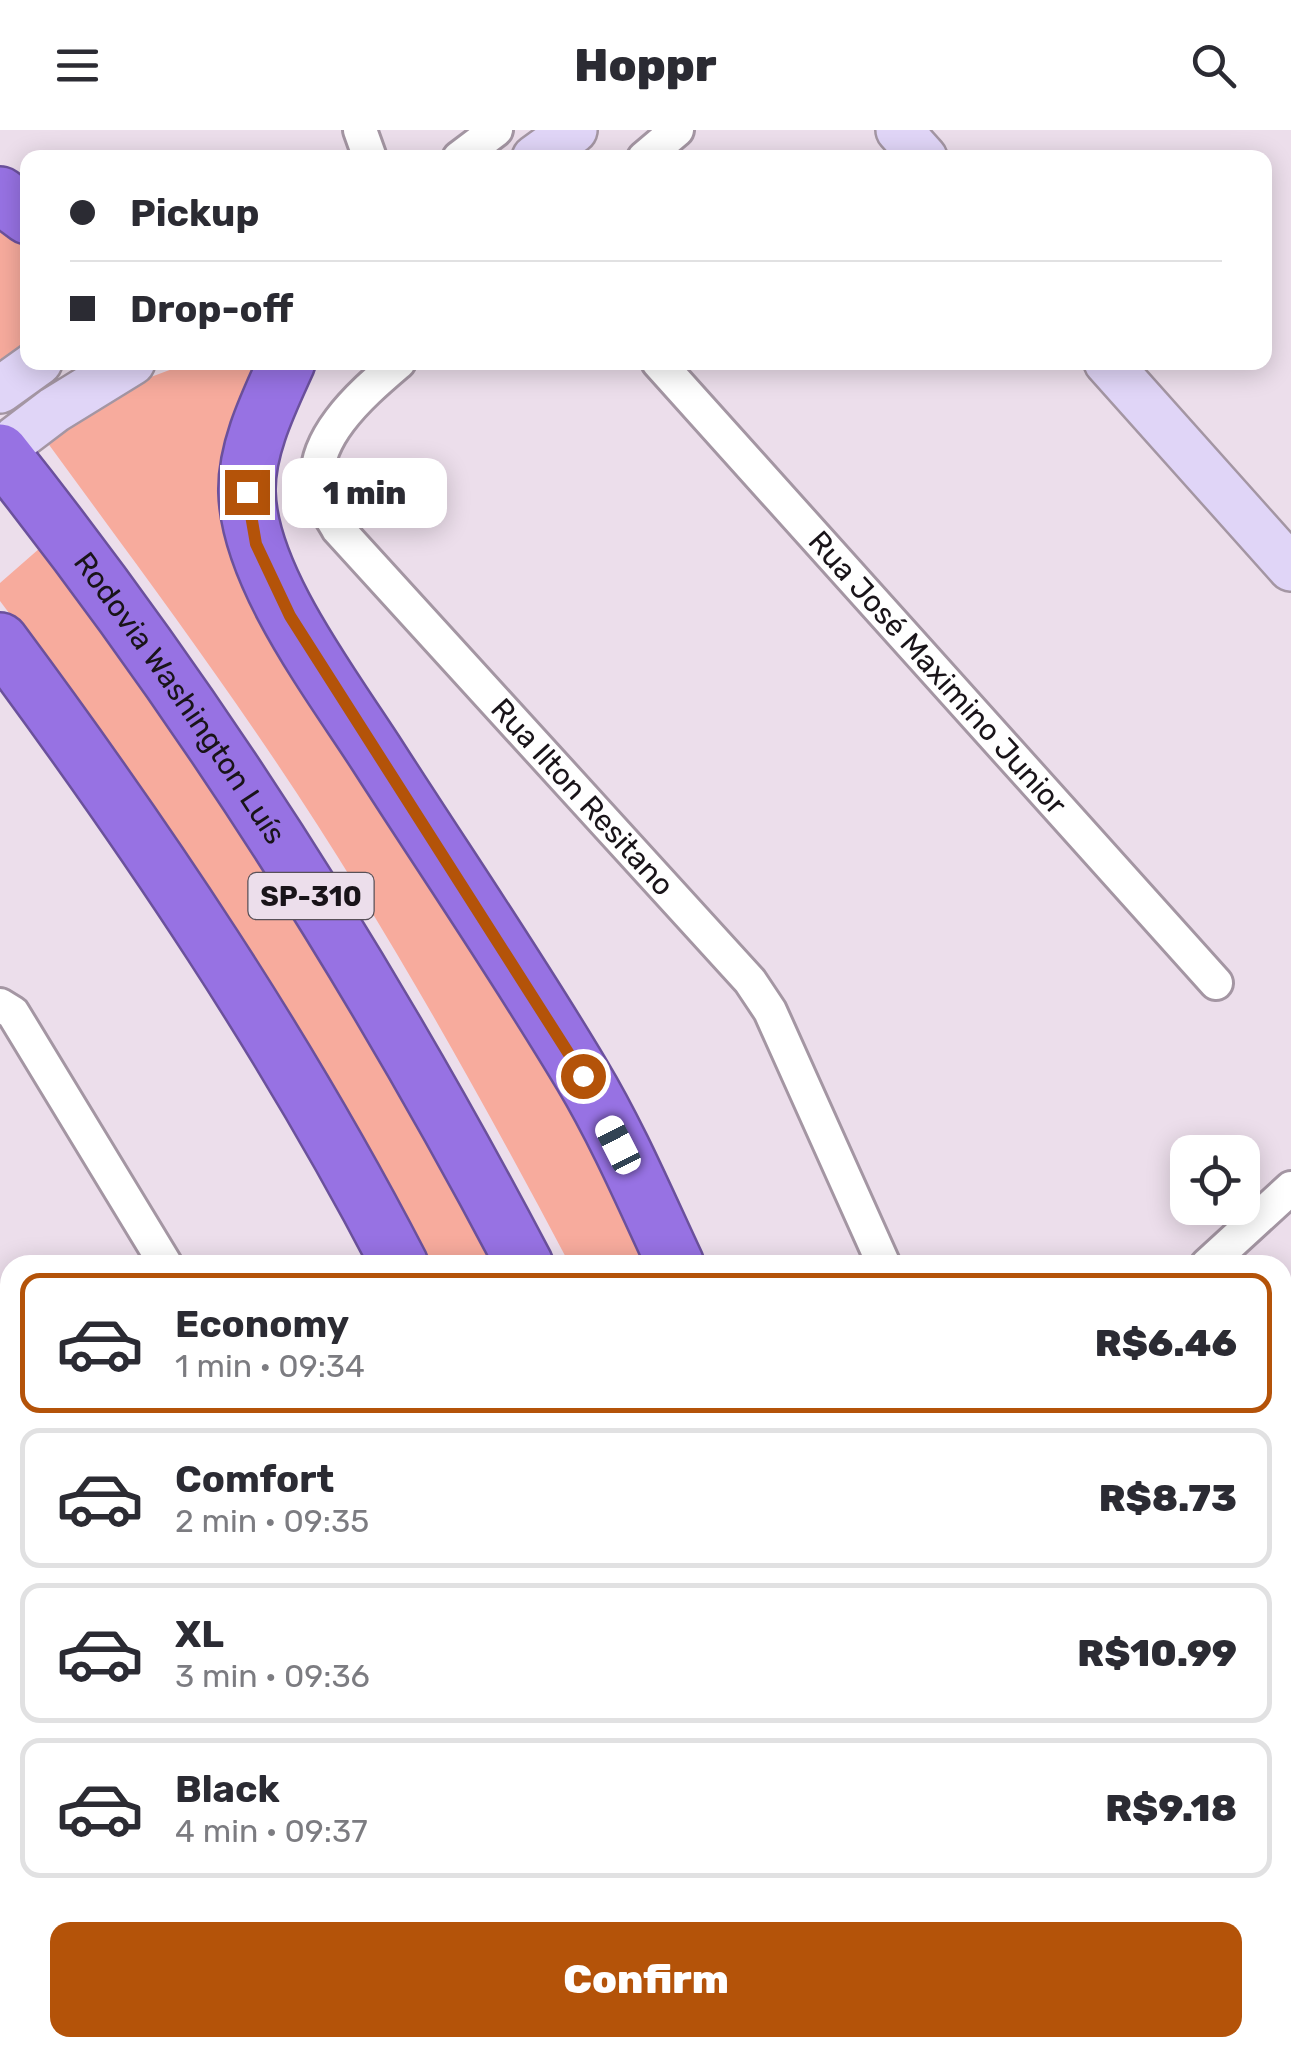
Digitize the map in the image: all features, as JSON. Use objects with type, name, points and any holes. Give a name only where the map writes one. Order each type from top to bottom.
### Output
[{"type":"highway","points":[[283,370],[254,446],[247,492],[256,544],[274,586],[328,678],[583,1076],[671,1255]]},
{"type":"highway","name":"Rodovia Washington Luís","points":[[0,451],[72,542],[232,773],[319,908],[520,1255]]},
{"type":"highway","name":"SP-310","points":[[0,641],[93,766],[198,924],[298,1083],[394,1255]]},
{"type":"street","points":[[470,150],[496,130]]},
{"type":"street","points":[[546,150],[574,130]]},
{"type":"street","points":[[653,150],[677,130]]},
{"type":"street","points":[[900,130],[917,150]]},
{"type":"street","points":[[0,390],[27,370]]},
{"type":"street","points":[[0,451],[54,410],[119,370]]},
{"type":"street","name":"Rua Ilton Resitano","points":[[392,370],[332,428],[319,469],[319,493],[338,529],[750,981],[770,1011],[880,1255]]},
{"type":"street","name":"Rua José Maximino Junior","points":[[665,370],[1216,984]]},
{"type":"street","points":[[1114,370],[1291,568]]},
{"type":"street","points":[[0,1005],[13,1013],[160,1255]]},
{"type":"street","points":[[1217,1255],[1291,1188]]},
{"type":"shaded area","points":[[0,222],[20,236],[20,353],[0,368]]},
{"type":"shaded area","points":[[170,370],[264,370],[229,496],[545,1051],[646,1255],[565,1255],[459,1060],[340,860],[230,694],[47,442],[124,387]]},
{"type":"shaded area","points":[[40,548],[134,670],[209,774],[500,1255],[416,1255],[96,729],[0,601],[0,583]]},
{"type":"route","points":[[247,492],[256,544],[290,616],[583,1076]]}]
